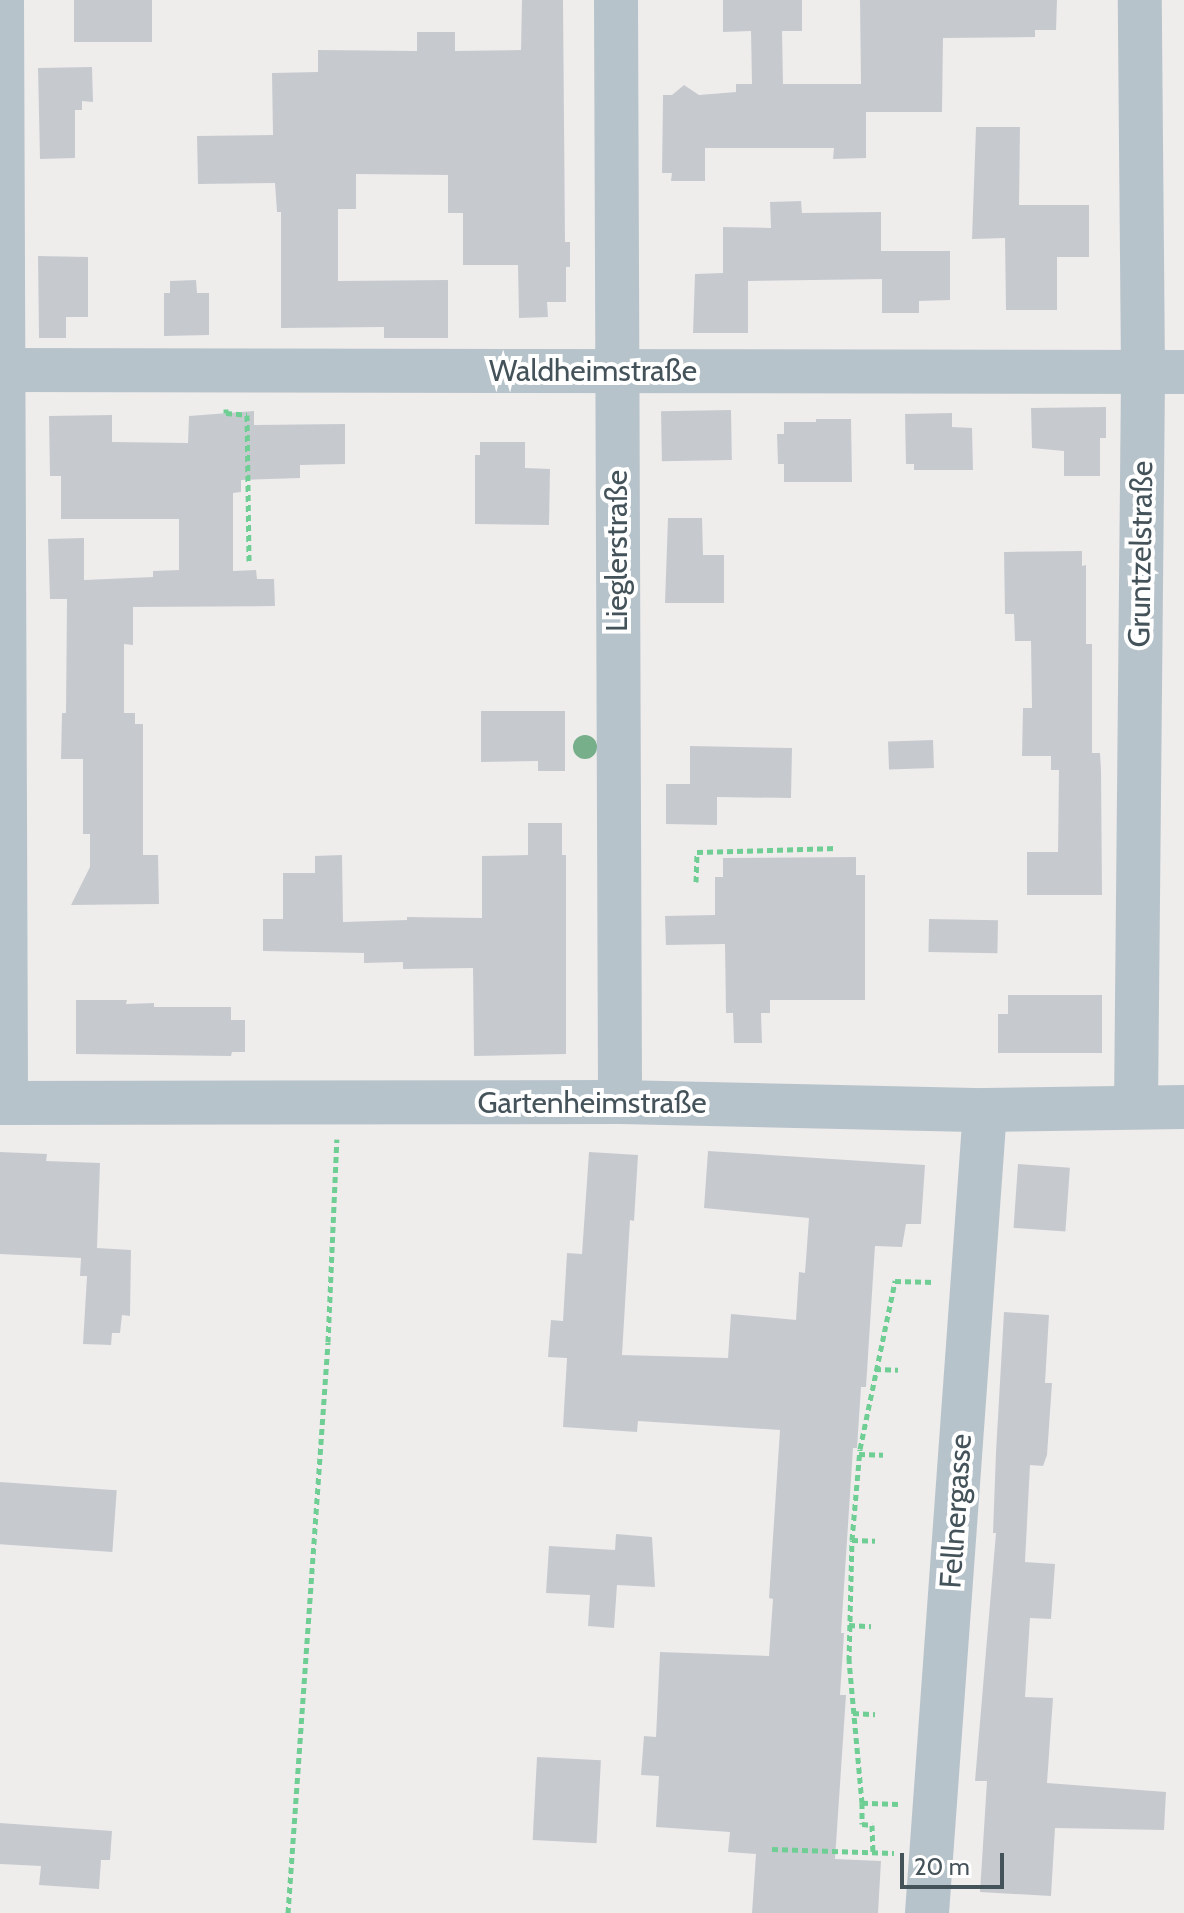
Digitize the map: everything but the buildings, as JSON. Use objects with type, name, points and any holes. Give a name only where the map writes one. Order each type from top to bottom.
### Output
[{"type":"street","points":[[2,0],[3,1103]]},
{"type":"street","name":"Lieglerstraße","points":[[616,0],[620,1102]]},
{"type":"street","name":"Gruntzelstraße","points":[[1136,1107],[1163,372],[1140,0]]},
{"type":"street","name":"Waldheimstraße","points":[[3,370],[1163,372]]},
{"type":"street","name":"Gartenheimstraße","points":[[3,1103],[620,1102],[985,1110],[1184,1107]]},
{"type":"street","name":"Fellnergasse","points":[[927,1913],[985,1110]]},
{"type":"path","points":[[224,370],[226,413],[247,415],[249,561]]},
{"type":"path","points":[[696,882],[697,852],[837,848]]},
{"type":"path","points":[[288,1913],[328,1342],[339,1102]]},
{"type":"path","points":[[873,1853],[872,1825],[862,1824],[849,1625],[859,1454],[895,1281],[972,1283]]},
{"type":"path","points":[[875,1369],[898,1370]]},
{"type":"path","points":[[859,1454],[883,1455]]},
{"type":"path","points":[[852,1540],[875,1541]]},
{"type":"path","points":[[849,1625],[871,1626]]},
{"type":"path","points":[[853,1713],[875,1714]]},
{"type":"path","points":[[862,1803],[935,1805]]},
{"type":"path","points":[[772,1849],[931,1854]]}]
